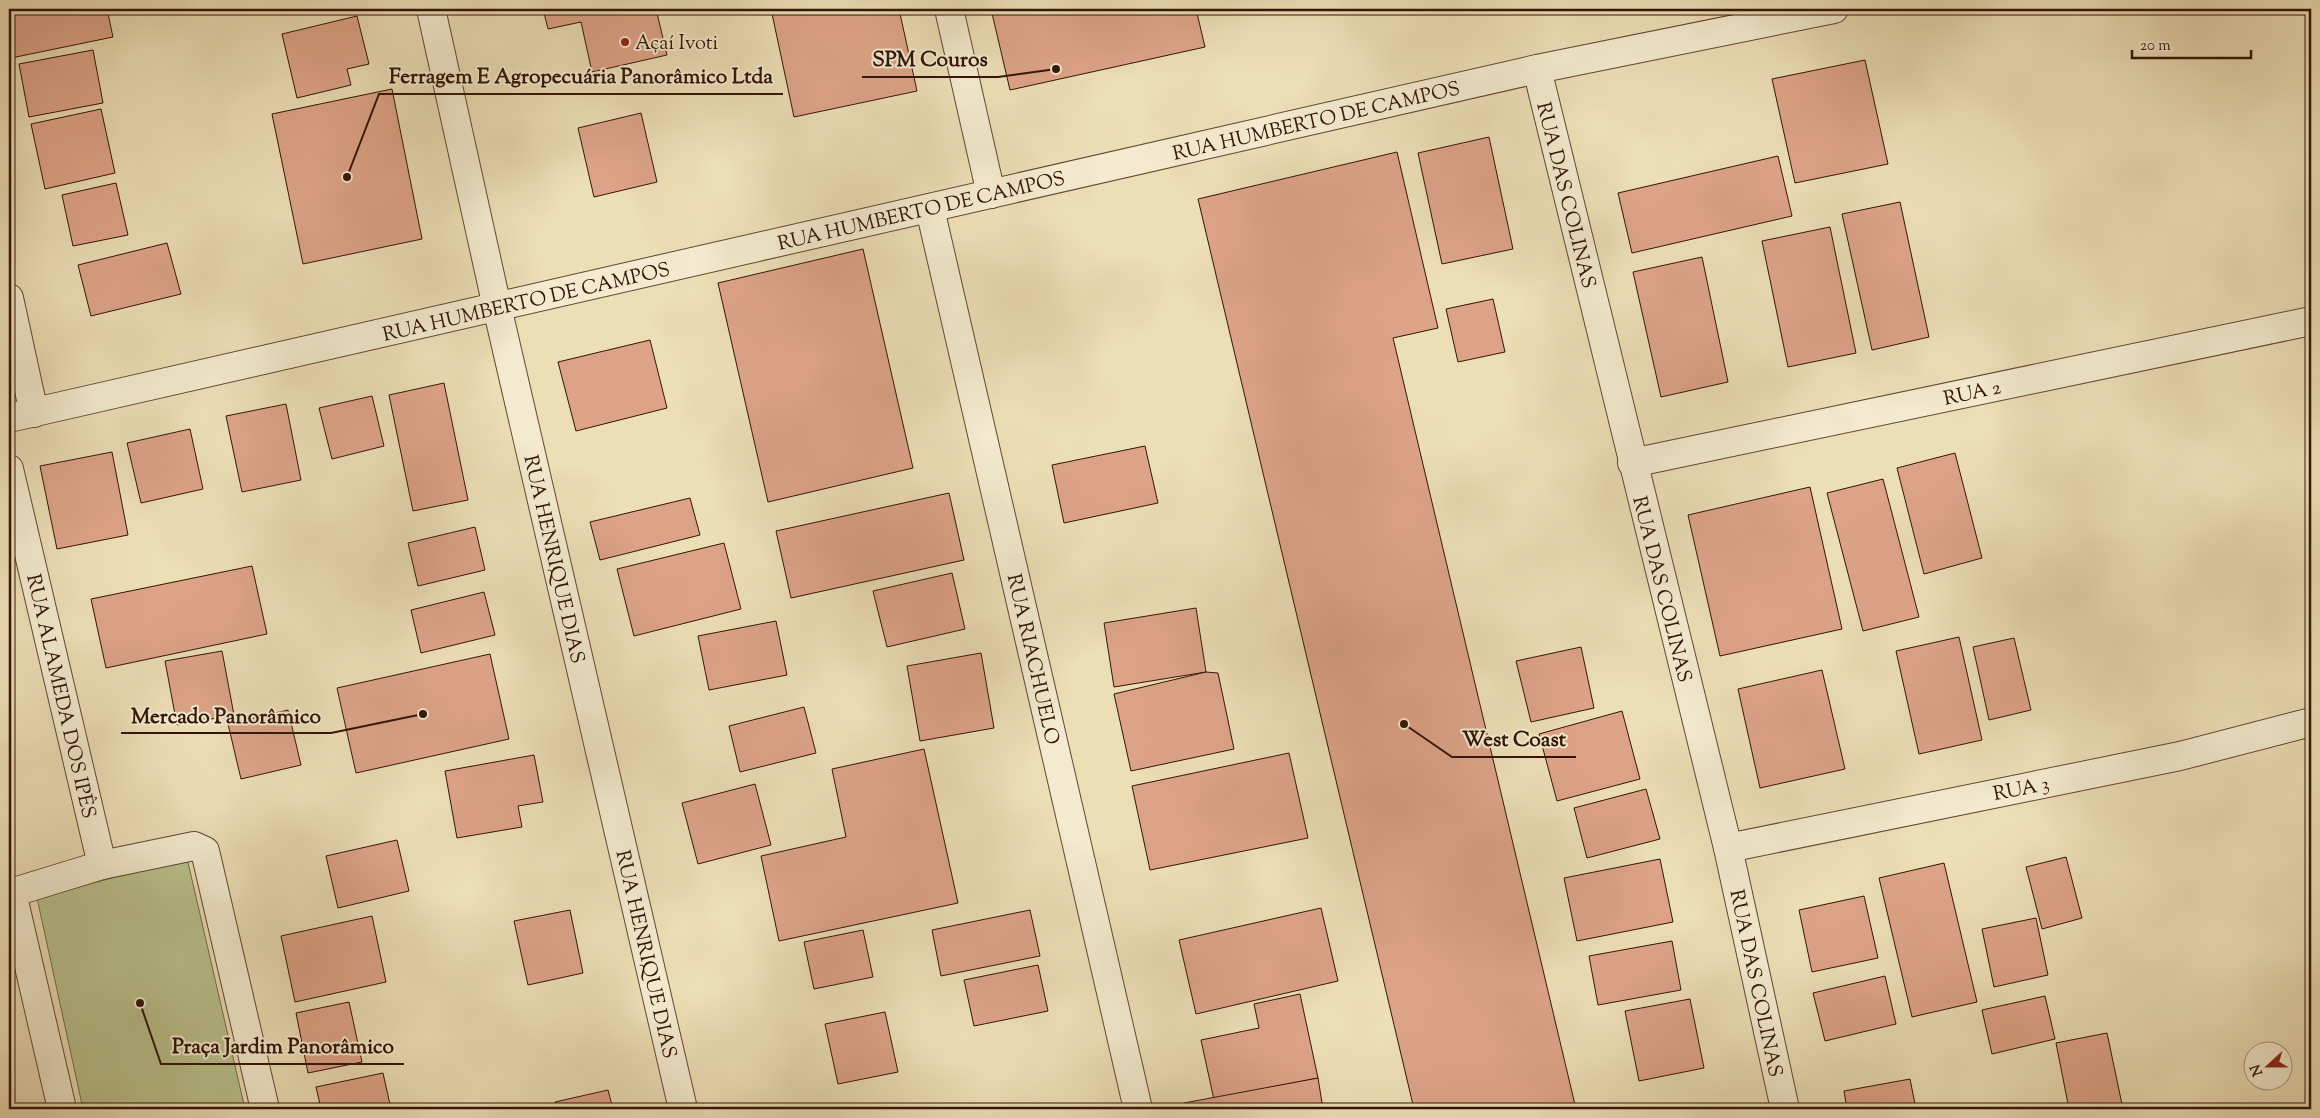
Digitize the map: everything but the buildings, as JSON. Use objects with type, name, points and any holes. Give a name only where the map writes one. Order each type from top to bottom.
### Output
[{"type":"street","name":"RUA HENRIQUE DIAS","points":[[431,9],[497,307],[683,1109]]},
{"type":"street","points":[[949,9],[991,194]]},
{"type":"street","name":"RUA HUMBERTO DE CAMPOS","points":[[21,415],[930,209],[1536,69],[1834,9]]},
{"type":"street","name":"RUA DAS COLINAS","points":[[1536,69],[1728,848],[1785,1109]]},
{"type":"street","name":"RUA RIACHUELO","points":[[930,209],[1138,1109]]},
{"type":"street","points":[[9,298],[21,415]]},
{"type":"street","name":"RUA 2","points":[[1632,463],[2311,321]]},
{"type":"street","name":"RUA ALAMEDA DOS IPÊS","points":[[9,469],[102,865]]},
{"type":"street","name":"RUA 3","points":[[1728,848],[2180,756],[2311,722]]},
{"type":"street","points":[[62,1109],[13,897],[14,892],[102,865],[194,846],[205,852],[265,1109]]},
{"type":"green space","points":[[187,858],[245,1109],[83,1109],[37,898]]},
{"type":"place","name":"Açaí Ivoti","points":[[625,42]]},
{"type":"place","name":"SPM Couros","points":[[1056,69]]},
{"type":"place","name":"Ferragem E Agropecuária Panorâmico Ltda","points":[[347,177]]},
{"type":"place","name":"Mercado Panorâmico","points":[[423,714]]},
{"type":"place","name":"West Coast","points":[[1404,724]]},
{"type":"place","name":"Praça Jardim Panorâmico","points":[[140,1003]]}]
